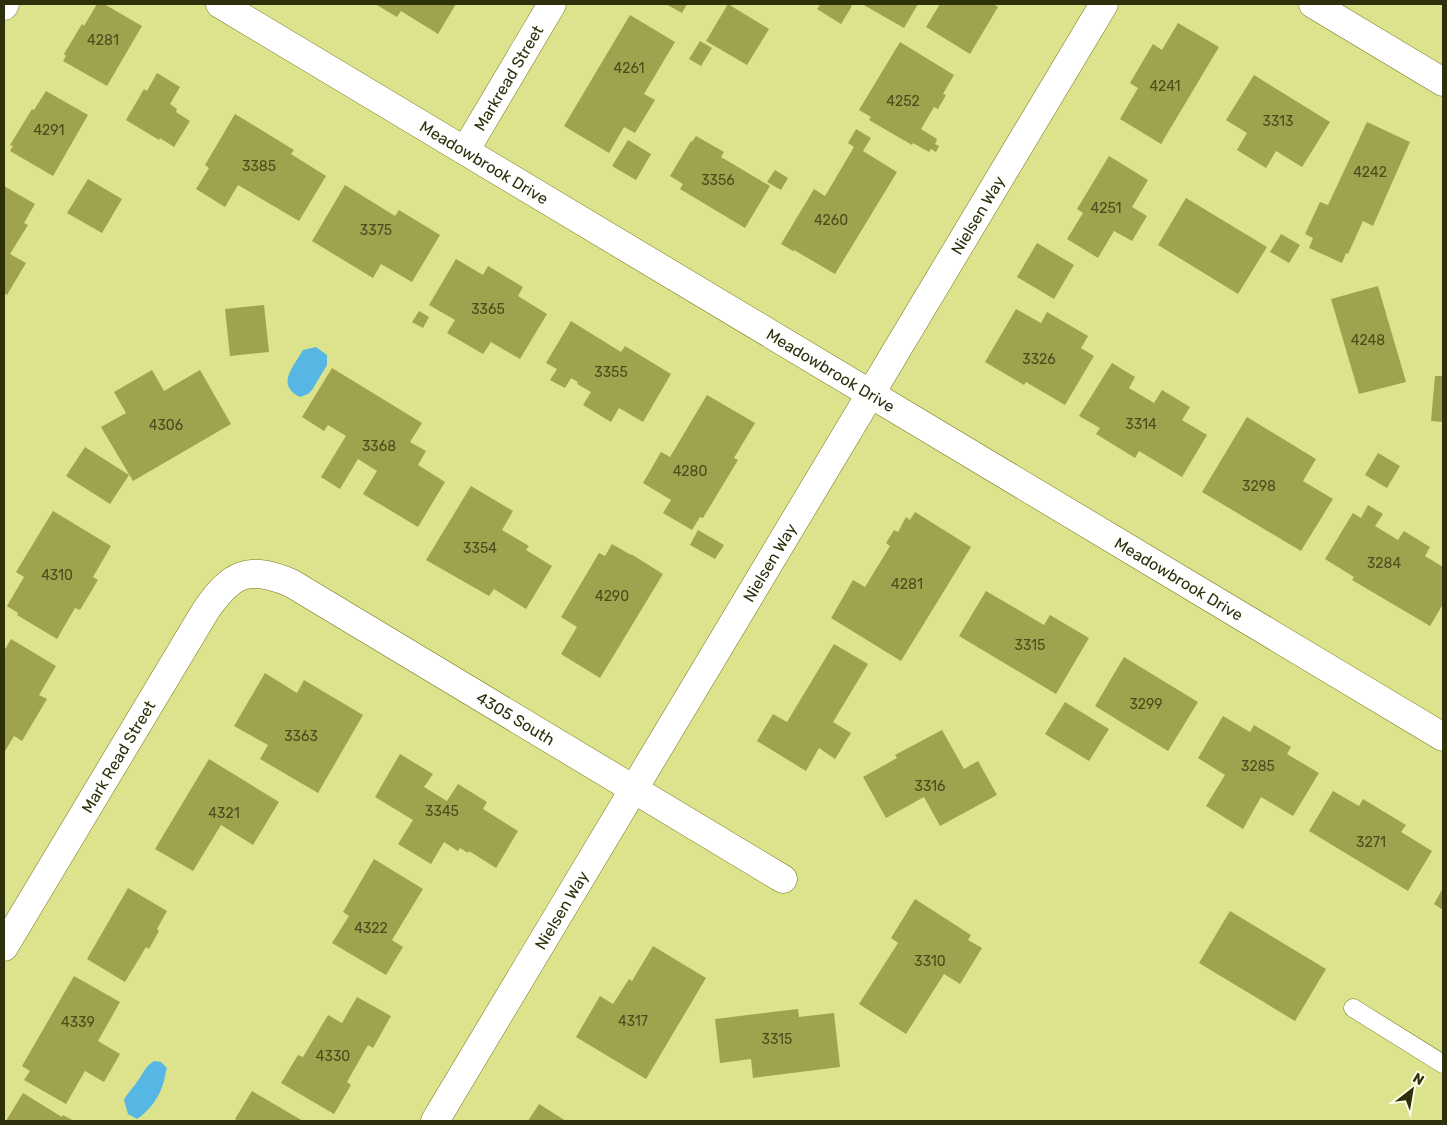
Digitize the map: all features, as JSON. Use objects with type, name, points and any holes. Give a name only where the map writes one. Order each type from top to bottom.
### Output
[{"type":"street","name":"Meadowbrook Drive","points":[[220,4],[1443,737]]},
{"type":"street","name":"Markread Street","points":[[465,151],[552,4]]},
{"type":"street","name":"Nielsen Way","points":[[435,1121],[1104,4]]},
{"type":"street","points":[[1314,4],[1443,82]]},
{"type":"street","name":"4305 South","points":[[244,574],[260,573],[276,576],[291,583],[783,879]]},
{"type":"street","name":"Mark Read Street","points":[[4,948],[206,610],[230,582],[244,574]]},
{"type":"lane","points":[[1352,1008],[1443,1064]]},
{"type":"water","points":[[316,347],[327,355],[327,365],[312,390],[300,397],[289,387],[289,375],[303,350]]},
{"type":"water","points":[[154,1061],[161,1062],[167,1068],[164,1082],[153,1104],[137,1119],[128,1114],[124,1100],[145,1069]]},
{"type":"building","points":[[97,4],[104,4],[142,26],[107,86],[63,61],[66,56],[64,54],[82,24],[84,26]]},
{"type":"building","points":[[375,4],[456,4],[438,34],[401,11],[397,17]]},
{"type":"building","points":[[666,4],[687,4],[682,13]]},
{"type":"building","points":[[728,4],[769,29],[747,65],[706,41]]},
{"type":"building","points":[[821,4],[849,4],[852,6],[841,24],[817,9]]},
{"type":"building","points":[[862,4],[918,4],[904,28]]},
{"type":"building","points":[[940,4],[996,4],[998,7],[970,54],[926,27]]},
{"type":"building","points":[[630,15],[675,42],[644,94],[655,100],[635,133],[624,127],[609,153],[564,126]]},
{"type":"building","points":[[1178,23],[1219,47],[1161,144],[1120,119],[1138,88],[1130,83],[1153,44],[1162,50]]},
{"type":"building","points":[[700,41],[712,48],[701,66],[689,59]]},
{"type":"building","points":[[900,42],[954,75],[943,94],[946,95],[938,109],[934,107],[921,129],[937,139],[935,144],[939,146],[936,152],[931,149],[929,152],[913,143],[912,145],[869,120],[871,117],[859,110]]},
{"type":"building","points":[[157,73],[180,87],[170,104],[177,109],[176,112],[190,121],[174,147],[126,120],[144,89],[147,91]]},
{"type":"building","points":[[1254,75],[1330,122],[1302,167],[1276,151],[1266,168],[1237,150],[1247,133],[1226,120]]},
{"type":"building","points":[[46,91],[88,115],[53,176],[10,151],[13,146],[10,145],[32,109],[34,110]]},
{"type":"building","points":[[235,114],[294,150],[291,154],[326,176],[299,221],[238,185],[225,207],[196,189],[209,168],[205,165]]},
{"type":"building","points":[[1367,122],[1410,142],[1373,226],[1363,221],[1342,263],[1309,248],[1313,238],[1305,234],[1320,202],[1328,205]]},
{"type":"building","points":[[856,129],[871,138],[863,151],[897,172],[835,274],[781,244],[814,189],[825,196],[854,147],[848,143]]},
{"type":"building","points":[[696,136],[724,152],[721,157],[770,186],[745,228],[680,189],[683,184],[670,176]]},
{"type":"building","points":[[628,140],[651,154],[636,180],[612,166]]},
{"type":"building","points":[[1109,156],[1148,180],[1132,207],[1147,216],[1132,241],[1114,231],[1098,258],[1067,239],[1083,213],[1077,209]]},
{"type":"building","points":[[775,170],[788,178],[781,190],[767,182]]},
{"type":"building","points":[[88,179],[122,199],[102,233],[67,213]]},
{"type":"building","points":[[345,185],[395,216],[399,210],[440,235],[412,282],[381,264],[373,278],[312,241]]},
{"type":"building","points":[[4,186],[35,204],[24,223],[28,225],[10,254],[26,263],[7,295],[4,293]]},
{"type":"building","points":[[1186,198],[1267,247],[1238,294],[1158,245]]},
{"type":"building","points":[[1281,234],[1300,245],[1289,263],[1270,252]]},
{"type":"building","points":[[1037,243],[1074,265],[1054,299],[1017,277]]},
{"type":"building","points":[[456,259],[483,275],[488,266],[523,287],[518,296],[547,314],[520,359],[491,342],[483,354],[447,333],[455,320],[429,305]]},
{"type":"building","points":[[1378,286],[1406,382],[1359,394],[1331,299]]},
{"type":"building","points":[[264,305],[269,352],[230,356],[225,309]]},
{"type":"building","points":[[1016,309],[1041,323],[1047,312],[1088,336],[1081,348],[1094,356],[1065,405],[1026,382],[1024,385],[985,362]]},
{"type":"building","points":[[419,311],[429,317],[423,328],[412,322]]},
{"type":"building","points":[[571,321],[621,352],[625,346],[671,374],[643,422],[619,408],[611,422],[583,405],[591,392],[577,384],[578,382],[571,378],[565,388],[550,380],[557,369],[546,363]]},
{"type":"building","points":[[1112,363],[1135,377],[1129,388],[1154,403],[1162,390],[1190,407],[1182,420],[1207,435],[1182,477],[1139,451],[1135,458],[1096,434],[1100,428],[1079,416]]},
{"type":"building","points":[[332,368],[422,423],[410,442],[426,451],[418,465],[445,482],[418,527],[363,494],[377,471],[358,459],[340,489],[321,477],[346,436],[328,425],[324,431],[302,417]]},
{"type":"building","points":[[152,370],[164,391],[200,370],[231,424],[133,481],[101,427],[126,413],[114,392]]},
{"type":"building","points":[[1435,376],[1443,376],[1443,422],[1431,421]]},
{"type":"building","points":[[707,395],[755,423],[734,458],[738,460],[703,518],[700,517],[692,530],[663,513],[671,500],[643,483],[661,452],[670,457]]},
{"type":"building","points":[[1247,417],[1316,459],[1303,481],[1333,499],[1301,551],[1202,492]]},
{"type":"building","points":[[85,447],[129,475],[110,504],[66,476]]},
{"type":"building","points":[[1378,453],[1400,466],[1387,488],[1365,475]]},
{"type":"building","points":[[471,486],[513,511],[502,530],[529,546],[526,550],[552,566],[526,609],[494,589],[489,596],[426,560]]},
{"type":"building","points":[[1368,505],[1383,514],[1375,526],[1398,540],[1404,531],[1430,547],[1425,556],[1443,567],[1443,604],[1430,626],[1352,580],[1354,577],[1325,559],[1353,513],[1361,518]]},
{"type":"building","points":[[53,511],[111,546],[93,577],[98,580],[80,610],[75,608],[57,639],[17,615],[18,613],[7,606],[24,577],[16,572]]},
{"type":"building","points":[[915,512],[971,547],[901,661],[831,618],[853,580],[865,587],[890,546],[886,543],[894,530],[898,532],[906,517],[910,520]]},
{"type":"building","points":[[698,530],[724,545],[715,559],[690,545]]},
{"type":"building","points":[[612,544],[663,574],[600,678],[561,654],[577,627],[561,617],[599,553],[605,556]]},
{"type":"building","points":[[986,591],[1044,625],[1050,615],[1089,638],[1056,694],[959,636]]},
{"type":"building","points":[[11,639],[56,666],[39,695],[47,699],[22,741],[14,736],[4,753],[4,651]]},
{"type":"building","points":[[834,644],[868,664],[833,722],[851,733],[835,759],[819,748],[806,771],[757,741],[773,714],[787,722]]},
{"type":"building","points":[[1124,657],[1198,702],[1168,751],[1095,706]]},
{"type":"building","points":[[265,673],[297,693],[304,680],[363,715],[318,793],[260,759],[268,745],[234,726]]},
{"type":"building","points":[[1065,702],[1109,729],[1089,761],[1045,734]]},
{"type":"building","points":[[1223,716],[1250,732],[1254,725],[1291,747],[1287,754],[1319,773],[1293,816],[1261,797],[1243,829],[1206,806],[1225,775],[1198,758]]},
{"type":"building","points":[[942,730],[964,769],[978,761],[997,795],[940,826],[924,797],[886,818],[863,777],[897,758],[895,755]]},
{"type":"building","points":[[400,754],[433,774],[424,787],[447,801],[458,784],[487,802],[483,809],[518,831],[496,868],[469,851],[468,853],[460,848],[458,851],[444,842],[431,864],[398,844],[413,820],[375,797]]},
{"type":"building","points":[[209,759],[279,802],[253,845],[221,825],[193,871],[155,849]]},
{"type":"building","points":[[1333,791],[1359,806],[1363,799],[1406,825],[1401,832],[1432,851],[1408,891],[1309,831]]},
{"type":"building","points":[[374,859],[423,889],[392,940],[403,947],[386,975],[332,943],[349,916],[343,912]]},
{"type":"building","points":[[128,888],[167,911],[149,949],[146,947],[125,982],[87,959]]},
{"type":"building","points":[[1443,888],[1443,910],[1434,904]]},
{"type":"building","points":[[915,899],[971,935],[968,940],[982,948],[960,984],[944,974],[906,1034],[859,1004],[898,943],[891,938]]},
{"type":"building","points":[[1230,911],[1326,969],[1295,1021],[1199,963]]},
{"type":"building","points":[[653,946],[706,978],[646,1079],[576,1037],[600,996],[613,1004],[629,979],[632,981]]},
{"type":"building","points":[[74,976],[120,1002],[98,1041],[120,1054],[104,1082],[85,1071],[66,1104],[24,1080],[30,1071],[22,1066]]},
{"type":"building","points":[[357,997],[391,1016],[373,1048],[368,1045],[347,1082],[351,1085],[334,1114],[281,1083],[298,1055],[303,1057],[328,1015],[342,1023]]},
{"type":"building","points":[[798,1009],[799,1017],[834,1013],[840,1067],[753,1078],[751,1059],[720,1063],[715,1019]]},
{"type":"building","points":[[252,1091],[303,1121],[239,1121],[235,1119]]},
{"type":"building","points":[[23,1093],[62,1117],[63,1115],[74,1121],[6,1121]]},
{"type":"building","points":[[539,1104],[566,1121],[528,1121]]}]
